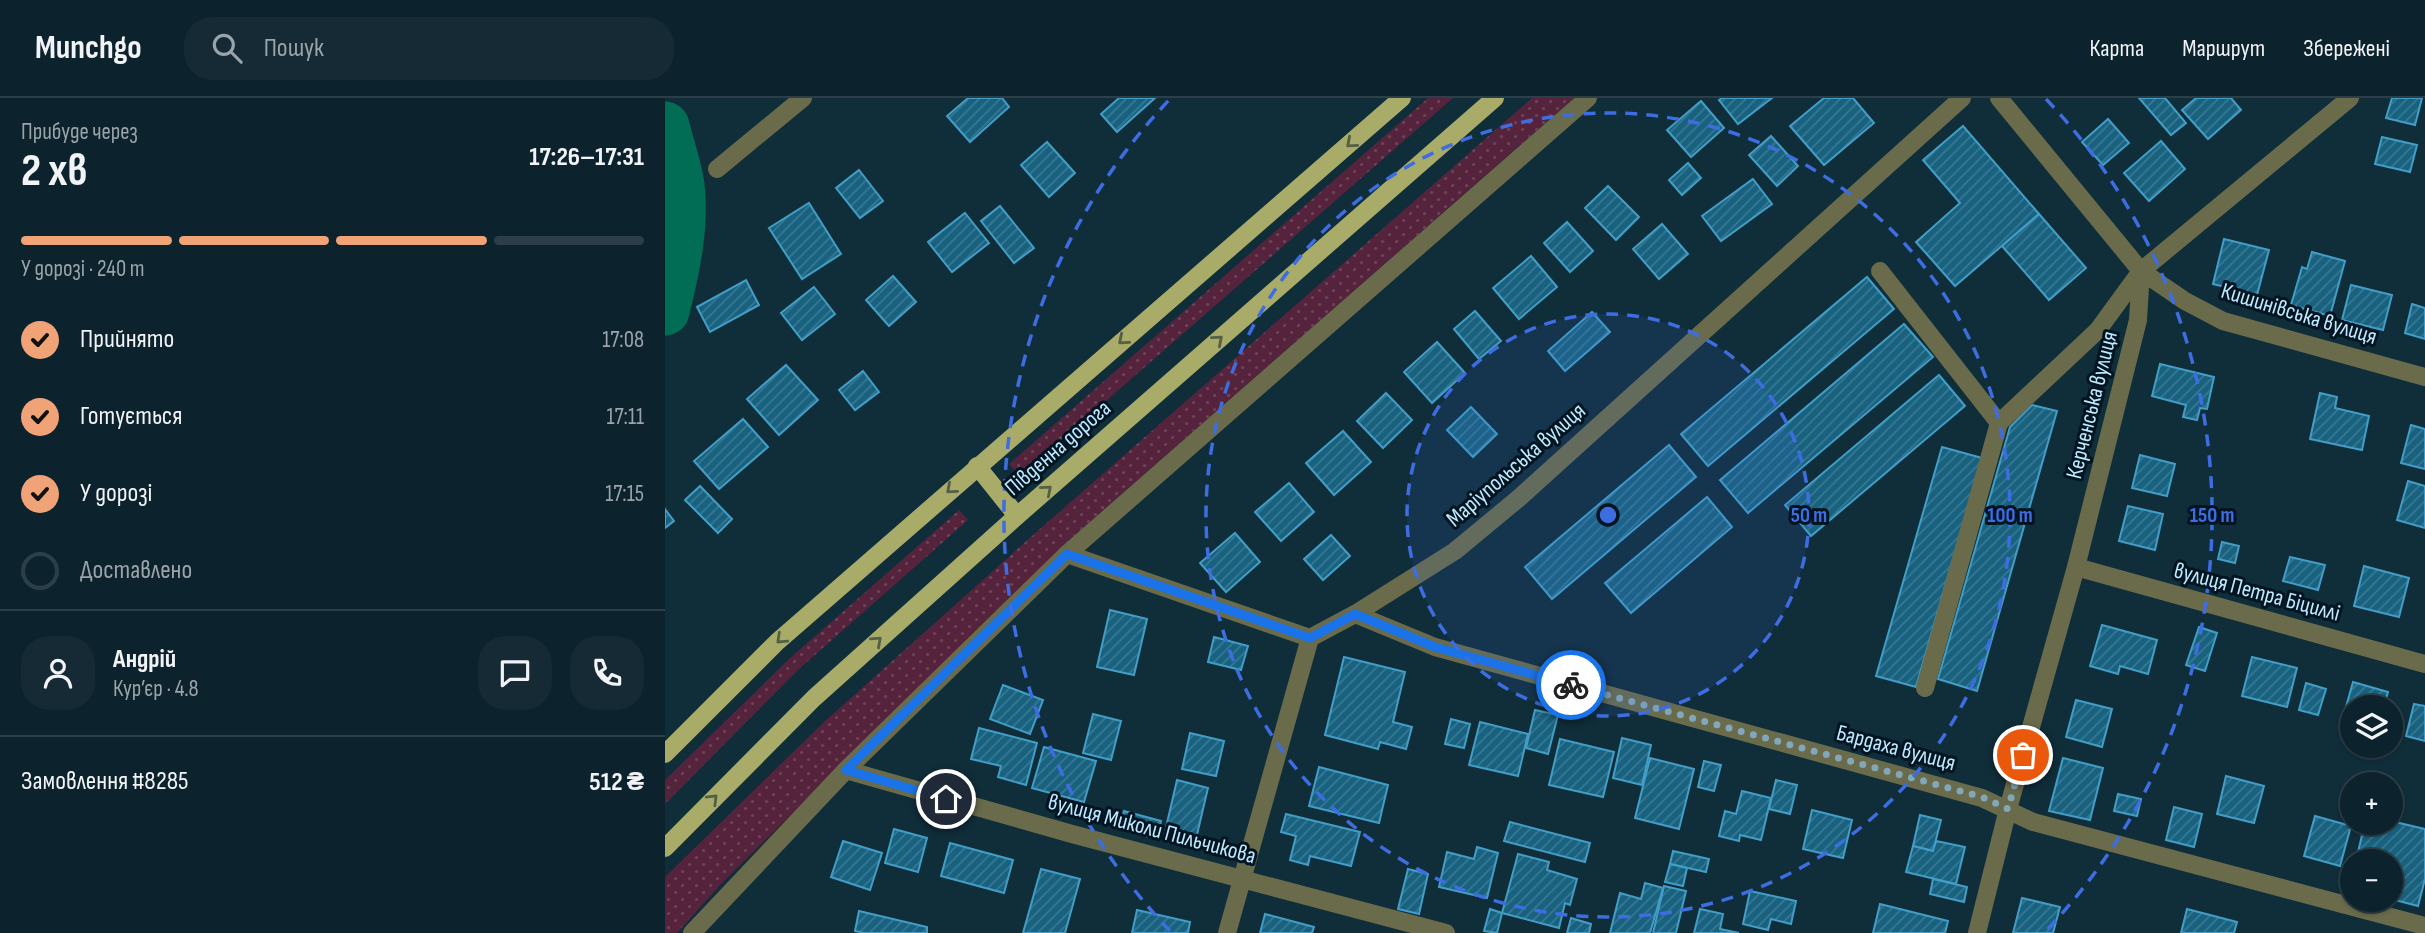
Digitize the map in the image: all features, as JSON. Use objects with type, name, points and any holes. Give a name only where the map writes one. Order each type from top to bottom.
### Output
[{"type":"main road","name":"Південна дорога","points":[[665,754],[777,642],[1402,98]]},
{"type":"main road","name":"Південна дорога","points":[[665,848],[814,698],[1017,516],[1495,98]]},
{"type":"main road","points":[[977,467],[1017,516]]},
{"type":"street","points":[[717,169],[803,98]]},
{"type":"street","points":[[692,933],[846,770],[1067,554],[1588,98]]},
{"type":"street","name":"Маріупольська вулиця","points":[[1310,638],[1355,614],[1455,551],[1519,498],[1962,98]]},
{"type":"street","name":"Кишинівська вулиця","points":[[1999,98],[2141,271],[2185,301],[2223,321],[2425,377]]},
{"type":"street","points":[[1925,688],[1999,423],[2098,330],[2141,271],[2350,98]]},
{"type":"street","points":[[1880,271],[1999,423]]},
{"type":"street","name":"Керченська вулиця","points":[[1977,933],[2008,809],[2076,567],[2141,311],[2141,271]]},
{"type":"street","points":[[1067,554],[1310,638],[1227,933]]},
{"type":"street","name":"вулиця Петра Біциллі","points":[[2076,567],[2425,664]]},
{"type":"street","name":"Бардаха вулиця","points":[[1355,614],[1435,647],[1982,797],[2033,822],[2425,926]]},
{"type":"street","name":"вулиця Миколи Пильчикова","points":[[846,770],[1446,933]]},
{"type":"shaded area","points":[[1428,98],[1453,98],[1020,476],[1009,464]]},
{"type":"shaded area","points":[[1532,98],[1574,98],[1059,549],[722,883],[677,933],[665,933],[665,877],[823,723],[1041,528]]},
{"type":"shaded area","points":[[959,510],[968,520],[799,669],[665,804],[665,780],[789,659]]},
{"type":"building","points":[[968,98],[1002,98],[1009,107],[970,142],[947,116]]},
{"type":"building","points":[[1119,98],[1155,98],[1117,132],[1101,114]]},
{"type":"building","points":[[1772,98],[1738,124],[1719,100]]},
{"type":"building","points":[[1824,98],[1853,98],[1874,123],[1824,165],[1790,126]]},
{"type":"building","points":[[2139,98],[2165,98],[2186,123],[2171,135]]},
{"type":"building","points":[[2196,98],[2231,98],[2241,110],[2208,139],[2182,110]]},
{"type":"building","points":[[2392,98],[2422,98],[2415,125],[2386,118]]},
{"type":"building","points":[[1701,101],[1724,128],[1691,157],[1667,130]]},
{"type":"building","points":[[2108,119],[2129,143],[2103,165],[2082,142]]},
{"type":"building","points":[[1963,126],[2039,214],[1955,286],[1916,242],[1960,203],[1923,160]]},
{"type":"building","points":[[1771,136],[1798,166],[1777,186],[1749,155]]},
{"type":"building","points":[[2382,137],[2417,145],[2410,172],[2375,164]]},
{"type":"building","points":[[2161,141],[2185,169],[2149,201],[2124,173]]},
{"type":"building","points":[[1047,142],[1075,173],[1049,197],[1021,165]]},
{"type":"building","points":[[1688,163],[1701,178],[1682,195],[1669,180]]},
{"type":"building","points":[[859,170],[883,201],[860,218],[836,188]]},
{"type":"building","points":[[1753,179],[1772,204],[1721,241],[1702,216]]},
{"type":"building","points":[[1608,186],[1639,217],[1616,240],[1585,208]]},
{"type":"building","points":[[809,203],[841,254],[802,279],[769,228]]},
{"type":"building","points":[[1000,206],[1034,248],[1014,263],[981,221]]},
{"type":"building","points":[[965,213],[989,243],[952,272],[928,242]]},
{"type":"building","points":[[2039,214],[2086,268],[2049,300],[2002,246]]},
{"type":"building","points":[[1567,222],[1593,251],[1570,272],[1544,243]]},
{"type":"building","points":[[1662,224],[1688,254],[1659,279],[1633,249]]},
{"type":"building","points":[[2224,239],[2269,250],[2257,295],[2213,284]]},
{"type":"building","points":[[2312,252],[2345,261],[2330,316],[2291,305],[2302,267],[2307,269]]},
{"type":"building","points":[[1531,256],[1557,287],[1519,319],[1493,288]]},
{"type":"building","points":[[893,276],[916,302],[889,326],[866,300]]},
{"type":"building","points":[[1867,277],[1894,309],[1708,466],[1681,434]]},
{"type":"building","points":[[746,280],[759,305],[710,332],[697,307]]},
{"type":"building","points":[[2351,285],[2392,295],[2383,330],[2342,320]]},
{"type":"building","points":[[814,287],[835,314],[802,340],[781,313]]},
{"type":"building","points":[[2412,304],[2425,308],[2425,339],[2405,333]]},
{"type":"building","points":[[1475,311],[1501,341],[1479,359],[1454,329]]},
{"type":"building","points":[[1592,312],[1610,332],[1565,371],[1548,351]]},
{"type":"building","points":[[1904,324],[1933,357],[1748,513],[1720,480]]},
{"type":"building","points":[[1437,342],[1465,373],[1432,403],[1404,372]]},
{"type":"building","points":[[2160,364],[2214,377],[2207,409],[2200,408],[2197,420],[2183,417],[2186,405],[2152,396]]},
{"type":"building","points":[[786,365],[818,400],[779,435],[747,399]]},
{"type":"building","points":[[863,371],[879,392],[855,410],[839,390]]},
{"type":"building","points":[[1939,375],[1965,406],[1811,536],[1785,505]]},
{"type":"building","points":[[1386,393],[1412,420],[1383,448],[1357,421]]},
{"type":"building","points":[[2320,393],[2337,397],[2335,408],[2369,416],[2362,450],[2310,439]]},
{"type":"building","points":[[2032,405],[2057,411],[1977,691],[1938,679],[2010,427]]},
{"type":"building","points":[[1471,407],[1497,434],[1473,457],[1447,430]]},
{"type":"building","points":[[743,419],[768,447],[719,489],[694,461]]},
{"type":"building","points":[[2411,425],[2425,429],[2425,469],[2401,463]]},
{"type":"building","points":[[1343,431],[1371,462],[1334,495],[1306,463]]},
{"type":"building","points":[[1669,445],[1696,477],[1552,599],[1525,567]]},
{"type":"building","points":[[1942,447],[1982,458],[1916,687],[1876,676]]},
{"type":"building","points":[[2140,455],[2175,464],[2167,496],[2132,488]]},
{"type":"building","points":[[2408,481],[2425,486],[2425,528],[2397,520]]},
{"type":"building","points":[[1289,483],[1314,512],[1281,541],[1255,512]]},
{"type":"building","points":[[700,486],[732,519],[718,533],[685,500]]},
{"type":"building","points":[[1707,497],[1732,527],[1631,613],[1605,583]]},
{"type":"building","points":[[2128,506],[2163,514],[2155,550],[2119,541]]},
{"type":"building","points":[[665,509],[674,521],[665,528]]},
{"type":"building","points":[[1235,533],[1260,562],[1226,592],[1200,563]]},
{"type":"building","points":[[1331,535],[1350,556],[1323,580],[1304,559]]},
{"type":"building","points":[[2222,542],[2239,546],[2235,563],[2218,559]]},
{"type":"building","points":[[2290,557],[2325,565],[2318,590],[2283,581]]},
{"type":"building","points":[[2364,566],[2409,578],[2399,617],[2354,606]]},
{"type":"building","points":[[1110,610],[1147,619],[1134,675],[1097,667]]},
{"type":"building","points":[[2102,625],[2157,640],[2148,674],[2120,666],[2118,674],[2090,666]]},
{"type":"building","points":[[2199,627],[2217,633],[2205,671],[2186,665]]},
{"type":"building","points":[[1214,637],[1248,646],[1241,670],[1208,662]]},
{"type":"building","points":[[1344,657],[1405,672],[1393,722],[1412,727],[1406,749],[1380,742],[1378,749],[1325,735]]},
{"type":"building","points":[[2252,657],[2297,668],[2287,707],[2242,696]]},
{"type":"building","points":[[2353,682],[2388,692],[2387,695],[2349,695]]},
{"type":"building","points":[[2306,683],[2326,689],[2318,715],[2299,710]]},
{"type":"building","points":[[1003,685],[1043,700],[1030,734],[990,719]]},
{"type":"building","points":[[2076,700],[2112,709],[2102,747],[2066,737]]},
{"type":"building","points":[[2414,704],[2425,706],[2425,741],[2406,736]]},
{"type":"building","points":[[1535,710],[1558,715],[1548,754],[1526,748]]},
{"type":"building","points":[[1093,714],[1121,721],[1111,760],[1083,753]]},
{"type":"building","points":[[1451,719],[1470,724],[1464,748],[1445,744]]},
{"type":"building","points":[[1480,722],[1528,734],[1518,776],[1469,765]]},
{"type":"building","points":[[979,728],[1037,743],[1026,785],[998,777],[1001,766],[971,759]]},
{"type":"building","points":[[1190,733],[1224,741],[1216,776],[1182,769]]},
{"type":"building","points":[[1622,738],[1651,745],[1642,785],[1613,778]]},
{"type":"building","points":[[1560,739],[1614,752],[1603,797],[1549,785]]},
{"type":"building","points":[[1044,747],[1096,761],[1084,802],[1032,788]]},
{"type":"building","points":[[1650,758],[1694,769],[1679,829],[1635,818]]},
{"type":"building","points":[[2063,758],[2103,768],[2090,820],[2049,811]]},
{"type":"building","points":[[1704,761],[1721,765],[1714,791],[1698,787]]},
{"type":"building","points":[[1319,767],[1388,785],[1379,823],[1309,806]]},
{"type":"building","points":[[2226,776],[2264,786],[2254,823],[2217,814]]},
{"type":"building","points":[[1177,780],[1208,788],[1195,843],[1164,836]]},
{"type":"building","points":[[1776,780],[1797,785],[1790,814],[1769,809]]},
{"type":"building","points":[[1742,791],[1771,798],[1761,840],[1740,835],[1739,841],[1719,836],[1725,811],[1736,814]]},
{"type":"building","points":[[2118,794],[2141,799],[2137,816],[2114,811]]},
{"type":"building","points":[[2174,807],[2202,814],[2194,847],[2166,840]]},
{"type":"building","points":[[1812,810],[1852,820],[1843,858],[1803,849]]},
{"type":"building","points":[[1124,811],[1161,821],[1157,839],[1119,829]]},
{"type":"building","points":[[1286,814],[1360,832],[1351,866],[1310,856],[1308,865],[1290,860],[1296,836],[1281,832]]},
{"type":"building","points":[[1920,815],[1941,820],[1933,851],[1913,846]]},
{"type":"building","points":[[2315,816],[2340,823],[2340,835],[2349,835],[2345,849],[2340,849],[2340,866],[2304,856]]},
{"type":"building","points":[[1510,822],[1590,843],[1585,862],[1504,841]]},
{"type":"building","points":[[2403,824],[2425,829],[2425,879],[2418,906],[2403,902],[2403,849],[2359,849],[2362,835],[2403,835]]},
{"type":"building","points":[[894,829],[927,838],[918,872],[885,863]]},
{"type":"building","points":[[843,841],[882,853],[870,890],[831,877]]},
{"type":"building","points":[[1936,841],[1965,847],[1956,884],[1906,872],[1913,846],[1933,851]]},
{"type":"building","points":[[950,843],[1013,860],[1004,893],[941,876]]},
{"type":"building","points":[[1477,847],[1498,853],[1487,898],[1439,887],[1447,852],[1474,859]]},
{"type":"building","points":[[1673,851],[1709,859],[1706,872],[1670,864]]},
{"type":"building","points":[[1518,854],[1549,862],[1547,870],[1577,879],[1570,905],[1565,903],[1559,928],[1502,913]]},
{"type":"building","points":[[1670,864],[1687,868],[1683,886],[1665,882]]},
{"type":"building","points":[[1041,869],[1080,879],[1065,933],[1023,933]]},
{"type":"building","points":[[1408,869],[1428,874],[1419,914],[1398,909]]},
{"type":"building","points":[[1933,879],[1967,887],[1964,902],[1930,894]]},
{"type":"building","points":[[1645,883],[1663,888],[1650,933],[1610,933],[1620,893],[1641,899]]},
{"type":"building","points":[[1664,886],[1686,891],[1676,933],[1653,933]]},
{"type":"building","points":[[1750,891],[1796,901],[1791,924],[1771,919],[1768,930],[1743,924]]},
{"type":"building","points":[[2022,898],[2060,907],[2053,933],[2013,933]]},
{"type":"building","points":[[1880,904],[1948,921],[1945,933],[1873,933]]},
{"type":"building","points":[[1490,909],[1502,913],[1497,933],[1484,931]]},
{"type":"building","points":[[1700,909],[1723,914],[1720,929],[1739,933],[1694,933]]},
{"type":"building","points":[[2187,909],[2237,922],[2234,933],[2181,933]]},
{"type":"building","points":[[1137,910],[1190,922],[1188,933],[1132,933]]},
{"type":"building","points":[[859,911],[927,927],[927,933],[855,931]]},
{"type":"building","points":[[1265,914],[1314,927],[1312,933],[1260,933]]},
{"type":"building","points":[[1571,918],[1591,924],[1589,933],[1567,933]]},
{"type":"waterway","points":[[665,126],[679,178],[681,201],[678,249],[665,311]]},
{"type":"way so far","points":[[1571,685],[1982,797],[2008,809],[2023,755]]},
{"type":"route","points":[[946,799],[846,770],[1067,554],[1310,638],[1355,614],[1435,647],[1571,685]]}]
